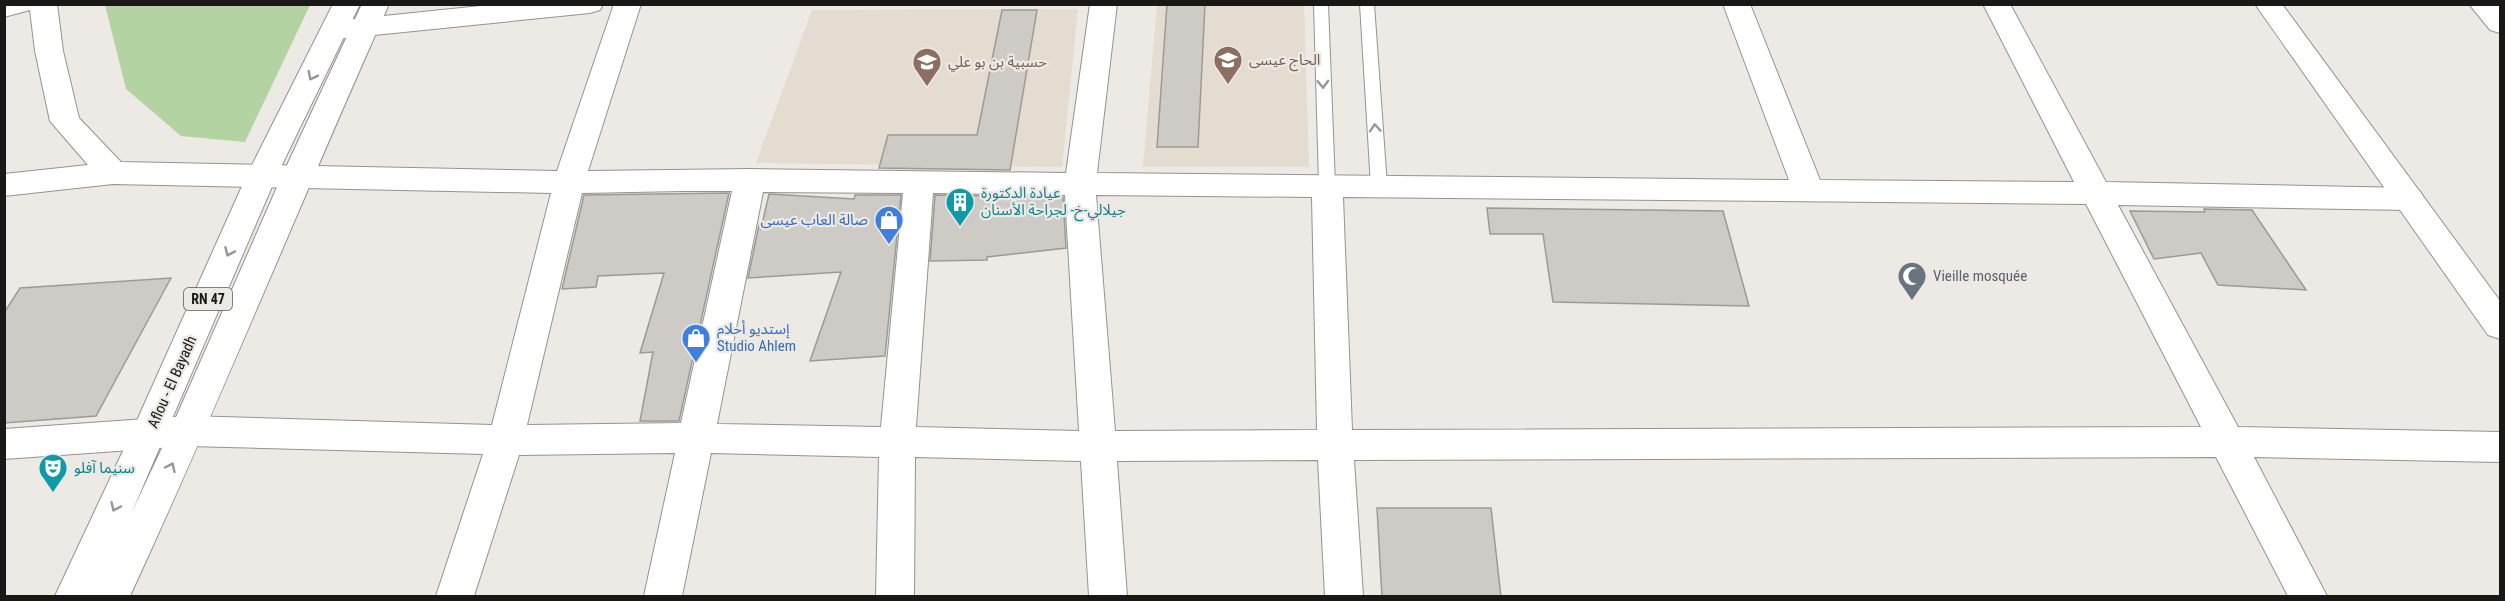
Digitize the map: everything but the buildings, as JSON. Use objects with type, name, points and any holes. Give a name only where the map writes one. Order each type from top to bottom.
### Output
[{"type":"street","points":[[4,9],[22,4]]},
{"type":"street","points":[[43,4],[49,51],[65,121],[113,172]]},
{"type":"street","points":[[356,17],[590,4]]},
{"type":"street","points":[[455,597],[506,440],[569,182],[628,4]]},
{"type":"street","points":[[1104,4],[1080,183],[1108,597]]},
{"type":"street","points":[[1736,4],[1809,191]]},
{"type":"street","points":[[1996,4],[2093,193],[2308,597]]},
{"type":"street","points":[[2268,4],[2500,326]]},
{"type":"street","points":[[2482,4],[2500,24]]},
{"type":"street","name":"Aflou - El Bayadh","points":[[74,597],[148,436],[262,175],[356,17]]},
{"type":"street","name":"RN 47","points":[[111,597],[188,431],[296,178],[356,17]]},
{"type":"street","points":[[4,185],[113,172],[262,175],[296,178],[569,182],[750,180],[1327,185],[2093,193],[2409,199]]},
{"type":"street","points":[[663,597],[750,180]]},
{"type":"street","points":[[895,597],[897,442],[919,182]]},
{"type":"street","points":[[1327,185],[1335,446],[1344,597]]},
{"type":"street","points":[[4,444],[148,436],[188,431],[506,440],[696,438],[1098,446],[2226,442],[2500,447]]},
{"type":"lane","points":[[1320,4],[1327,185]]},
{"type":"lane","points":[[1367,4],[1379,186]]},
{"type":"shaded area","name":"الحاج عيسى","points":[[1157,5],[1304,5],[1309,167],[1143,167]]},
{"type":"shaded area","name":"حسبية بن بو علي","points":[[1078,9],[1062,167],[756,163],[812,10]]},
{"type":"green space","points":[[105,4],[310,5],[245,142],[181,136],[126,89]]},
{"type":"place","name":"الحاج عيسى","points":[[1228,86]]},
{"type":"place","name":"حسبية بن بو علي","points":[[927,88]]},
{"type":"place","name":"عيادة الدكتورة جيلالي-خ- لجراحة الأسنان","points":[[960,228]]},
{"type":"place","name":"صالة العاب عيسى","points":[[889,246]]},
{"type":"place","name":"Vieille mosquée","points":[[1912,302]]},
{"type":"place","name":"إستديو أحلام Studio Ahlem","points":[[696,364]]},
{"type":"place","name":"سنيما آفلو","points":[[53,494]]}]
